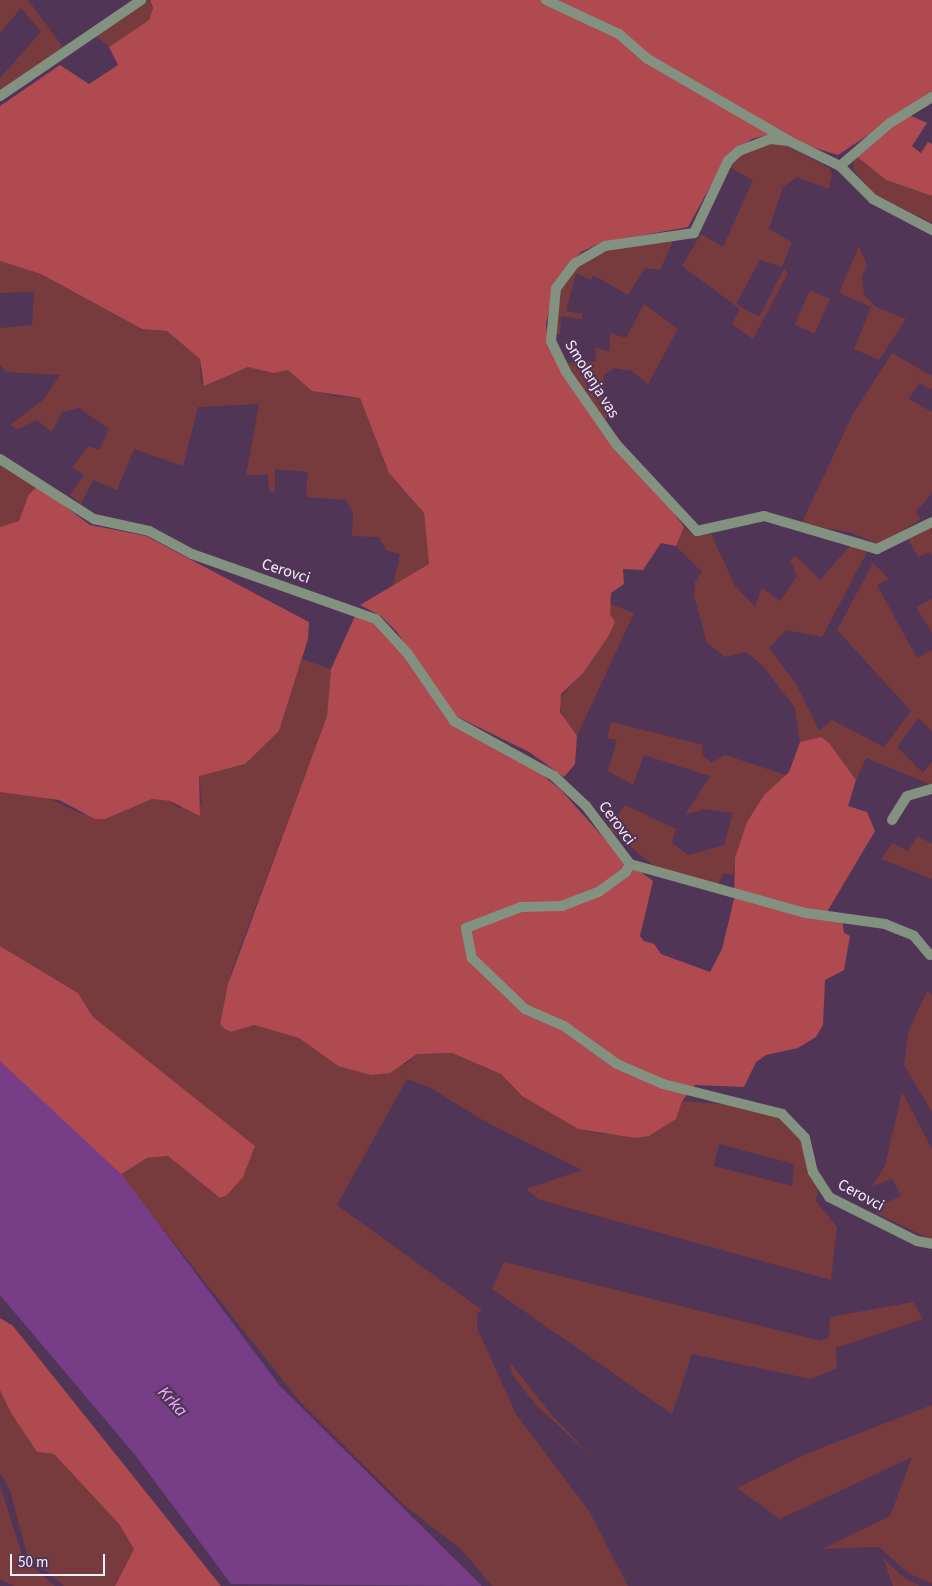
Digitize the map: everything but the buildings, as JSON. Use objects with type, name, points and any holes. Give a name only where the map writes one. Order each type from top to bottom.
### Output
[{"type":"street","points":[[0,96],[140,0]]},
{"type":"street","points":[[546,0],[619,34],[648,59],[788,141]]},
{"type":"street","points":[[840,166],[890,123],[932,97]]},
{"type":"street","name":"Smolenja vas","points":[[932,230],[873,199],[840,166],[788,141],[754,142],[739,151],[728,161],[694,232],[605,246],[575,263],[556,288],[552,341],[616,444],[696,531],[764,516],[878,549],[932,522]]},
{"type":"street","name":"Cerovci","points":[[0,459],[94,519],[149,531],[192,554],[376,619],[408,654],[454,722],[554,776],[586,806],[630,864],[626,872],[598,892],[562,906],[521,907],[466,928],[472,958],[525,1009],[564,1026],[617,1064],[663,1084],[782,1114],[805,1138],[813,1172],[829,1197],[932,1244]]},
{"type":"street","points":[[892,820],[907,796],[932,789]]},
{"type":"street","points":[[630,864],[806,914],[885,924],[914,936],[930,954]]},
{"type":"shaded area","points":[[0,0],[28,0],[63,47],[0,91],[0,78],[41,32],[21,8],[0,33]]},
{"type":"shaded area","points":[[149,0],[153,8],[149,20],[109,47],[96,36]]},
{"type":"shaded area","points":[[150,0],[932,0],[932,93],[838,155],[770,134],[752,139],[726,158],[688,227],[601,243],[581,252],[555,281],[546,325],[548,343],[684,527],[676,546],[661,543],[643,570],[623,569],[624,584],[611,593],[610,614],[615,622],[608,637],[583,673],[561,694],[560,712],[577,736],[575,764],[564,777],[529,752],[454,715],[396,631],[381,616],[360,605],[429,564],[424,513],[389,473],[360,398],[312,391],[288,370],[273,373],[248,367],[204,386],[200,359],[167,331],[142,329],[41,274],[0,261],[0,106],[60,65],[89,84],[118,65],[109,47],[149,20],[153,8]]},
{"type":"shaded area","points":[[909,115],[927,123],[912,146],[921,153],[928,142],[932,144],[932,196],[886,180],[855,155]]},
{"type":"shaded area","points":[[777,141],[829,168],[832,174],[829,189],[797,177],[783,187],[769,229],[792,242],[782,267],[760,260],[736,304],[759,317],[784,269],[788,273],[753,339],[732,324],[740,309],[682,266],[701,234],[723,247],[753,180],[729,167],[738,154]]},
{"type":"shaded area","points":[[855,155],[886,180],[932,196],[932,223],[874,194],[853,169]]},
{"type":"shaded area","points":[[673,241],[660,270],[645,268],[628,295],[593,275],[591,280],[576,273],[566,311],[582,314],[582,319],[561,316],[560,334],[554,334],[557,296],[567,275],[585,259],[635,242]]},
{"type":"shaded area","points":[[859,246],[867,266],[862,276],[864,295],[876,307],[906,319],[879,360],[854,349],[871,307],[839,293]]},
{"type":"shaded area","points":[[0,261],[41,274],[142,329],[167,331],[200,359],[201,383],[210,384],[226,373],[248,367],[272,373],[288,370],[298,374],[306,386],[333,396],[360,398],[389,473],[424,513],[429,564],[393,586],[400,554],[386,550],[379,537],[352,536],[353,512],[346,500],[306,497],[308,472],[275,469],[275,492],[269,491],[268,475],[246,475],[259,404],[198,407],[183,466],[134,449],[117,490],[93,480],[81,504],[70,495],[84,475],[72,467],[89,446],[99,450],[109,429],[79,408],[62,412],[52,432],[37,420],[18,429],[10,425],[44,399],[60,375],[6,372],[0,365],[0,328],[32,325],[34,292],[0,293]]},
{"type":"shaded area","points":[[810,290],[830,299],[815,334],[795,325]]},
{"type":"shaded area","points":[[644,304],[678,329],[648,384],[632,371],[614,368],[604,375],[604,401],[610,416],[603,420],[567,363],[596,361],[595,348],[610,351],[610,333],[626,338]]},
{"type":"shaded area","points":[[892,353],[932,376],[932,390],[919,383],[909,399],[932,412],[932,493],[916,512],[921,519],[881,545],[849,532],[801,524],[853,414]]},
{"type":"shaded area","points":[[0,464],[38,486],[29,494],[19,521],[0,527]]},
{"type":"shaded area","points":[[38,486],[90,525],[146,536],[309,622],[308,639],[279,731],[245,764],[199,776],[200,816],[170,801],[152,799],[105,819],[95,819],[59,800],[0,792],[0,527],[19,521],[29,494]]},
{"type":"shaded area","points":[[684,527],[694,535],[711,534],[735,586],[755,607],[762,588],[780,601],[797,576],[790,560],[796,556],[820,580],[850,546],[855,544],[867,552],[822,637],[786,630],[769,648],[797,685],[819,731],[832,720],[884,747],[911,711],[837,630],[873,563],[889,579],[877,585],[917,658],[932,650],[932,731],[918,718],[897,747],[923,773],[932,762],[932,785],[866,758],[856,780],[821,737],[800,742],[795,708],[763,666],[746,652],[725,657],[707,643],[694,596],[695,582],[702,572],[676,546]]},
{"type":"shaded area","points":[[932,527],[932,556],[930,552],[918,557],[908,539]]},
{"type":"shaded area","points":[[932,599],[932,633],[916,607]]},
{"type":"shaded area","points":[[610,604],[634,613],[577,736],[564,720],[558,702],[608,637]]},
{"type":"shaded area","points":[[356,614],[375,624],[407,658],[447,719],[526,762],[560,789],[621,857],[653,881],[640,936],[644,941],[654,944],[661,954],[710,972],[722,949],[734,899],[735,858],[747,822],[764,795],[789,772],[800,742],[821,737],[829,743],[856,780],[848,806],[867,812],[875,831],[827,912],[827,921],[842,920],[844,933],[850,936],[844,970],[825,980],[823,1025],[816,1037],[798,1048],[766,1055],[756,1062],[744,1087],[695,1085],[682,1101],[676,1119],[649,1136],[635,1138],[578,1129],[522,1096],[501,1074],[452,1053],[417,1054],[390,1073],[371,1075],[338,1066],[299,1038],[254,1025],[231,1032],[225,1029],[220,1024],[228,984],[327,716],[331,669]]},
{"type":"shaded area","points":[[302,659],[331,669],[327,716],[232,970],[220,1024],[231,1032],[254,1025],[299,1038],[338,1066],[406,1064],[417,1054],[452,1053],[501,1074],[522,1096],[578,1129],[604,1134],[649,1136],[676,1119],[682,1101],[737,1105],[782,1117],[798,1133],[818,1188],[816,1201],[837,1227],[831,1280],[540,1200],[526,1189],[582,1170],[486,1122],[429,1087],[407,1079],[337,1205],[482,1310],[477,1314],[477,1328],[516,1414],[589,1511],[628,1586],[492,1586],[461,1549],[405,1506],[301,1403],[120,1175],[147,1158],[168,1156],[220,1198],[243,1177],[93,1017],[78,993],[0,946],[0,792],[39,794],[82,814],[152,799],[170,801],[179,808],[202,804],[199,776],[225,768],[279,731]],"holes":[[[719,1144],[794,1164],[792,1186],[714,1166]]]},
{"type":"shaded area","points":[[611,722],[703,745],[702,755],[712,763],[725,755],[786,775],[764,795],[747,822],[732,876],[724,873],[718,884],[654,866],[609,829],[625,805],[676,829],[672,843],[688,855],[724,845],[733,813],[704,809],[685,815],[710,776],[644,755],[633,785],[608,771],[617,740],[607,738]]},
{"type":"shaded area","points":[[918,836],[932,844],[932,879],[881,859],[893,843],[908,851]]},
{"type":"shaded area","points":[[0,946],[78,993],[93,1017],[255,1146],[243,1177],[227,1195],[220,1198],[168,1156],[147,1158],[120,1175],[0,1069]]},
{"type":"shaded area","points":[[927,991],[932,995],[932,1112],[904,1065],[909,1030]]},
{"type":"shaded area","points":[[902,1092],[932,1149],[932,1240],[876,1213],[879,1206],[901,1196],[892,1179],[872,1186],[885,1166]]},
{"type":"shaded area","points":[[504,1262],[821,1341],[829,1337],[830,1317],[913,1302],[923,1319],[836,1348],[837,1368],[811,1379],[692,1354],[672,1414],[492,1289]]},
{"type":"shaded area","points":[[0,1318],[13,1326],[221,1586],[115,1586],[134,1549],[119,1524],[54,1454],[37,1452],[11,1413],[0,1390]]},
{"type":"shaded area","points":[[510,1362],[550,1413],[594,1459],[536,1405],[512,1374]]},
{"type":"shaded area","points":[[0,1390],[37,1452],[54,1454],[119,1524],[131,1543],[134,1549],[115,1586],[64,1586],[27,1555],[10,1490],[0,1473]]},
{"type":"shaded area","points":[[932,1405],[932,1584],[908,1573],[879,1547],[822,1549],[890,1516],[912,1457],[780,1519],[737,1488],[808,1453]]},
{"type":"shaded area","points":[[0,1485],[23,1558],[55,1586],[14,1586],[0,1579]]},
{"type":"shaded area","points":[[883,1558],[902,1576],[920,1586],[893,1586]]},
{"type":"water","name":"Krka","points":[[0,1061],[122,1175],[279,1385],[482,1586],[231,1584],[136,1456],[0,1295]]}]
